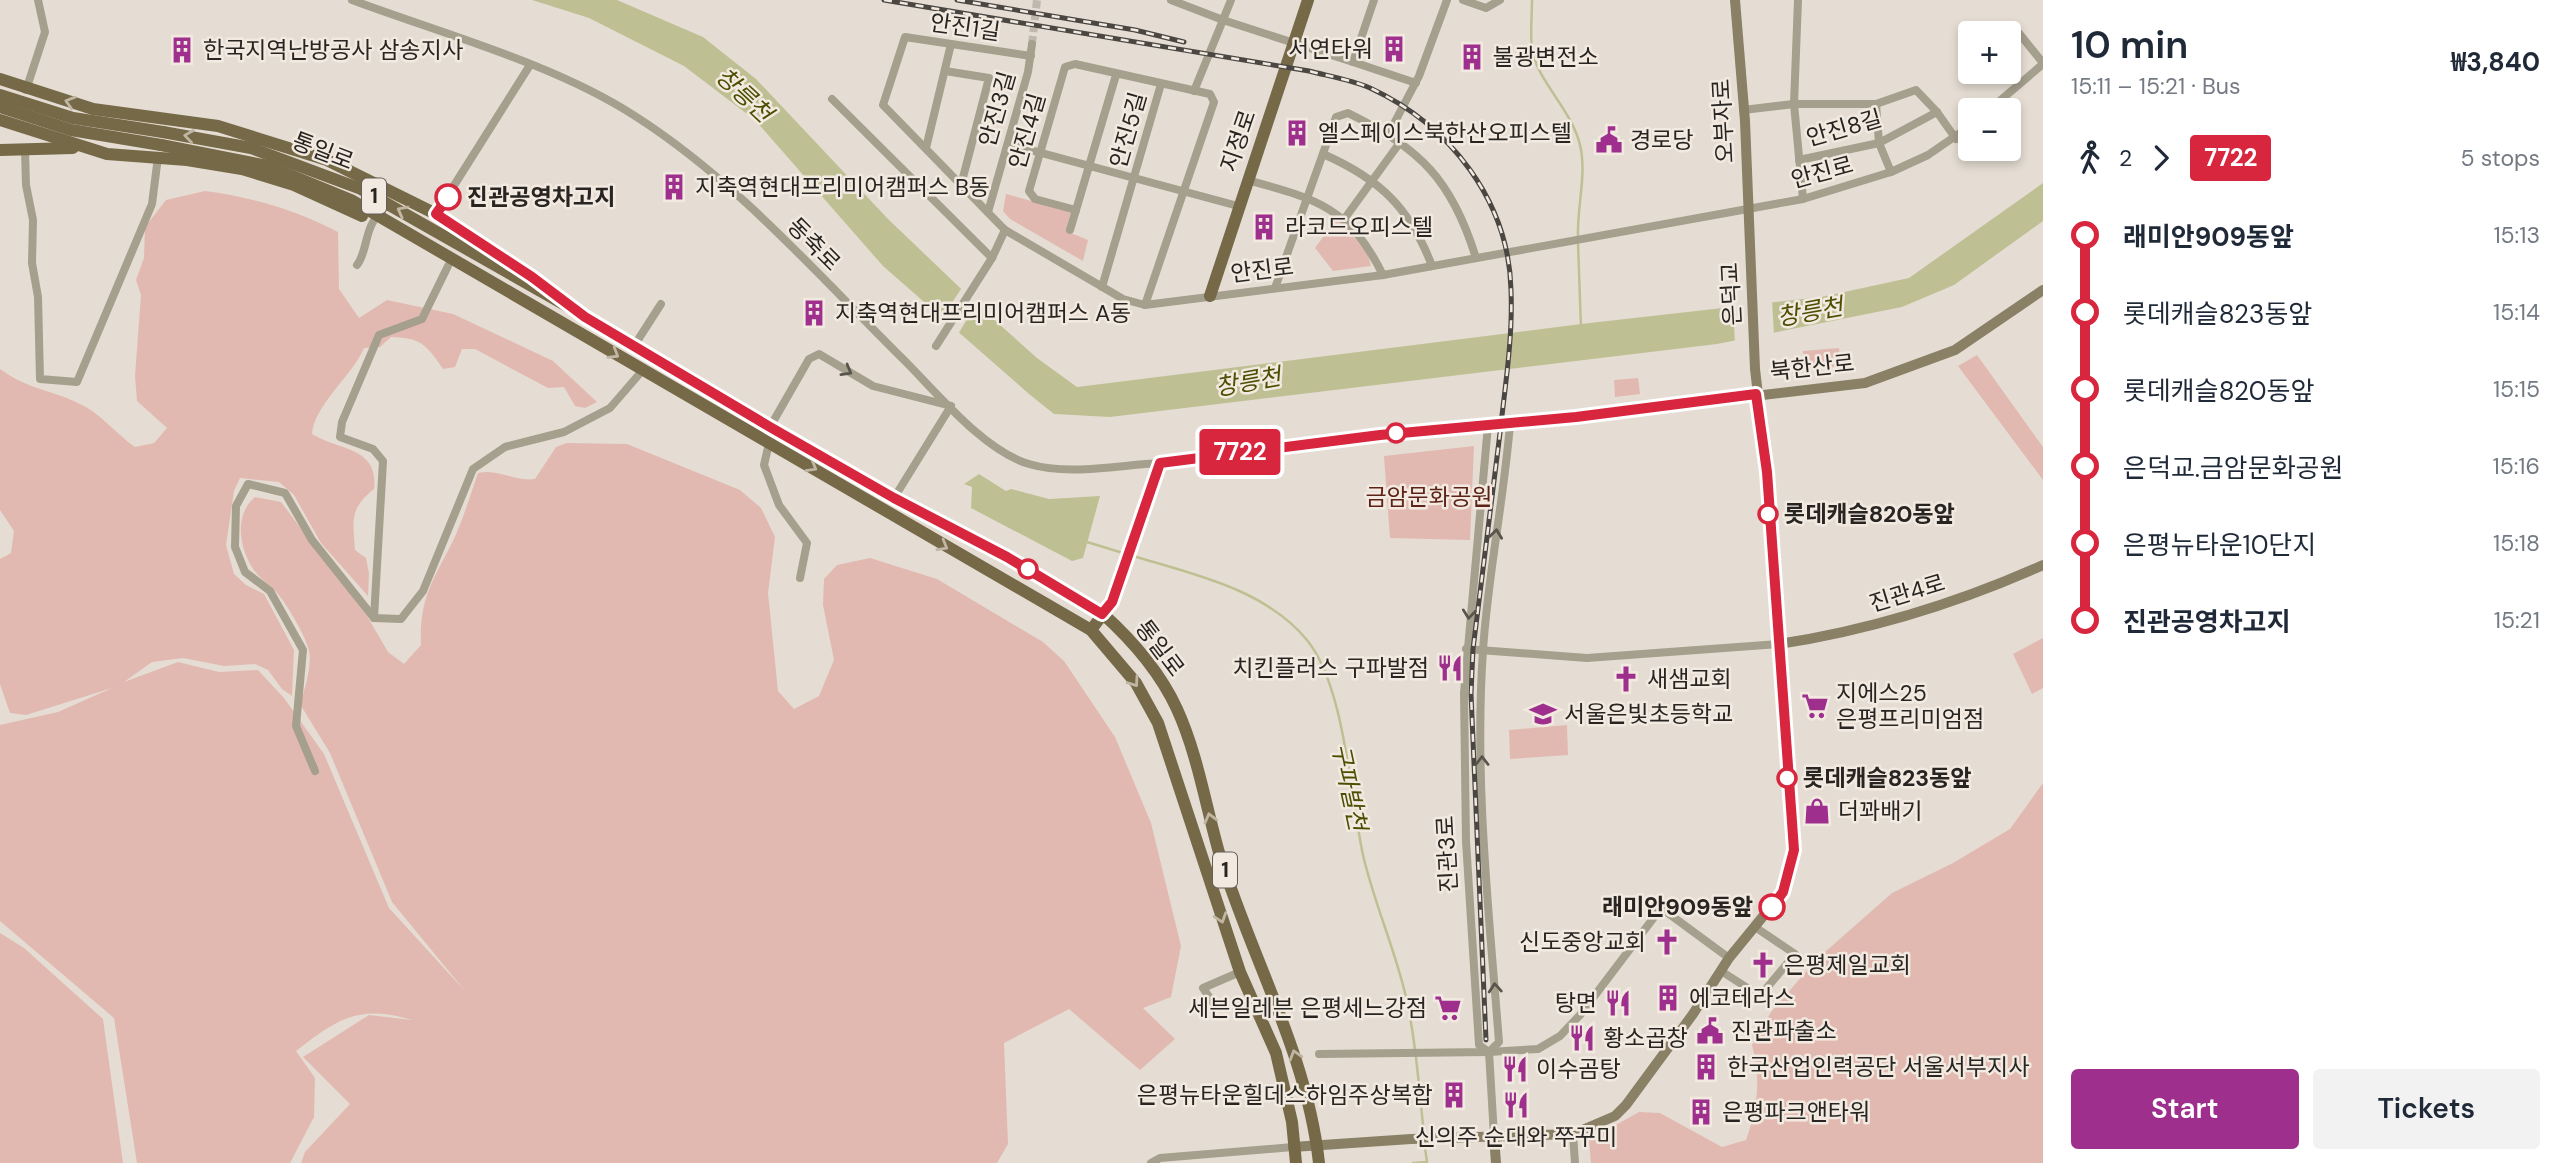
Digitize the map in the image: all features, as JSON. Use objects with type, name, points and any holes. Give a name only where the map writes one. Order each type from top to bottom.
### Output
[{"type":"main road","name":"지정로","points":[[1210,296],[1308,0]]},
{"type":"main road","points":[[0,79],[26,90],[114,112],[218,126],[268,139],[378,183],[436,214],[532,277],[567,306]]},
{"type":"main road","points":[[26,90],[4,124],[83,148],[112,154],[158,157],[242,169],[294,185],[373,222],[494,292],[555,320]]},
{"type":"main road","name":"통일로","points":[[0,95],[73,118],[228,142],[303,164],[361,189],[567,306],[770,427],[894,498],[1007,557],[1102,614],[1142,654],[1177,708],[1221,858],[1294,1051],[1320,1163]]},
{"type":"main road","name":"통일로","points":[[0,107],[71,130],[241,159],[299,177],[351,200],[1091,630],[1136,683],[1158,723],[1240,972],[1276,1053],[1292,1122],[1296,1163]]},
{"type":"main road","points":[[112,154],[101,142],[100,130],[104,120],[114,112]]},
{"type":"main road","points":[[0,150],[83,148]]},
{"type":"main road","points":[[1091,630],[1112,602],[1160,463]]},
{"type":"street","points":[[26,90],[45,32],[38,0]]},
{"type":"street","name":"동축로","points":[[352,0],[530,65],[597,94],[635,115],[711,170],[951,406],[999,449],[1027,464],[1056,469],[1160,463]]},
{"type":"street","points":[[1171,0],[1223,20],[1416,83]]},
{"type":"street","points":[[1145,305],[1214,102],[1210,94],[1194,91],[1231,0]]},
{"type":"street","points":[[1353,62],[1374,0]]},
{"type":"street","points":[[1389,133],[1416,83],[1447,0]]},
{"type":"street","points":[[1463,0],[1486,8],[1500,0]]},
{"type":"street","name":"오부자로","points":[[1735,0],[1749,240]]},
{"type":"street","name":"안진8길","points":[[1798,0],[1794,104],[1803,199]]},
{"type":"street","points":[[2003,98],[2043,63],[2021,36]]},
{"type":"street","name":"안진1길","points":[[988,212],[883,104],[905,37],[1031,56]]},
{"type":"street","points":[[926,148],[951,44]]},
{"type":"street","name":"안진3길","points":[[988,212],[1032,44]]},
{"type":"street","name":"안진4길","points":[[1076,210],[1035,199],[1029,191],[1065,67],[1075,64],[1116,75]]},
{"type":"street","points":[[436,214],[530,65]]},
{"type":"street","points":[[945,71],[989,78],[961,185]]},
{"type":"street","points":[[1070,230],[1116,75],[1161,84]]},
{"type":"street","name":"안진5길","points":[[1102,288],[1161,84],[1194,91]]},
{"type":"street","name":"안진8길","points":[[1743,110],[1794,104],[1876,104],[1916,90],[1937,112],[1956,139]]},
{"type":"street","points":[[832,99],[992,258]]},
{"type":"street","points":[[1876,104],[1879,143],[1891,172]]},
{"type":"street","name":"안진8길","points":[[1799,160],[1879,143],[1937,112]]},
{"type":"street","points":[[1275,288],[1336,117],[1348,113],[1401,141],[1438,177],[1457,204],[1476,258]]},
{"type":"street","name":"안진로","points":[[988,212],[1005,230],[1102,288],[1123,299],[1145,305],[1383,275],[1803,199],[1891,172],[1956,139]]},
{"type":"street","points":[[1345,218],[1401,141]]},
{"type":"street","points":[[1007,144],[1238,205]]},
{"type":"street","points":[[25,150],[26,185],[33,219],[32,263],[38,297],[40,379],[78,382],[152,204],[158,157]]},
{"type":"street","points":[[1323,154],[1350,166],[1398,202],[1413,223],[1432,266]]},
{"type":"street","points":[[1247,180],[1307,200],[1345,218],[1370,249],[1383,275]]},
{"type":"street","points":[[357,265],[361,260],[366,233],[373,222]]},
{"type":"street","points":[[939,343],[992,258],[1005,230]]},
{"type":"street","name":"은덕교","points":[[1749,240],[1756,394]]},
{"type":"street","points":[[374,618],[383,461],[373,449],[340,436],[342,422],[379,335],[422,319],[448,266]]},
{"type":"street","name":"북한산로","points":[[1160,463],[1865,383],[1907,370],[1955,350],[2043,289]]},
{"type":"street","points":[[634,346],[661,304]]},
{"type":"street","points":[[770,427],[809,359],[819,355],[873,386],[951,406],[894,498]]},
{"type":"street","points":[[315,771],[296,726],[303,650],[270,591],[245,572],[235,547],[236,506],[247,484],[285,493],[312,540],[374,618],[401,619],[423,591],[473,469],[505,447],[564,432],[610,408],[642,371]]},
{"type":"street","points":[[1151,1163],[1160,1158],[1317,1145],[1573,1134],[1615,1116],[1626,1105],[1729,958],[1783,892],[1794,850],[1767,472],[1756,394]]},
{"type":"street","name":"진관3로","points":[[1494,1136],[1489,1052],[1499,1042],[1482,793],[1483,649],[1510,424]]},
{"type":"street","name":"진관3로","points":[[1488,425],[1466,649],[1466,842],[1479,1045],[1489,1052]]},
{"type":"street","points":[[769,443],[764,465],[779,505],[807,543],[800,578]]},
{"type":"street","points":[[1474,564],[1493,566]]},
{"type":"street","name":"진관4로","points":[[1779,644],[1840,634],[1929,610],[2043,565]]},
{"type":"street","points":[[1466,649],[1587,658],[1779,644]]},
{"type":"street","points":[[1319,1054],[1538,1049],[1560,1036],[1580,1016],[1661,908],[1729,958]]},
{"type":"street","points":[[1721,971],[1760,996],[1795,954],[1755,927]]},
{"type":"street","points":[[1214,1004],[1203,988],[1240,972]]},
{"type":"street","points":[[1573,1134],[1574,1163]]},
{"type":"street","points":[[1494,1136],[1496,1163]]},
{"type":"green space","points":[[205,191],[273,206],[338,232],[339,289],[359,318],[387,300],[453,314],[553,361],[597,402],[585,408],[575,406],[564,387],[548,388],[475,349],[462,349],[455,367],[443,369],[427,348],[409,339],[391,337],[380,347],[364,348],[352,369],[319,412],[312,434],[355,452],[370,465],[374,475],[374,489],[360,503],[354,516],[355,550],[366,558],[369,573],[368,596],[321,543],[294,495],[279,482],[240,478],[234,491],[226,545],[234,574],[246,585],[264,594],[294,650],[292,696],[282,689],[268,670],[255,664],[224,666],[183,658],[152,662],[124,682],[178,662],[219,672],[258,670],[284,698],[324,754],[389,908],[465,991],[392,902],[330,753],[300,704],[309,670],[309,651],[296,621],[282,599],[258,575],[247,557],[241,536],[243,514],[255,497],[281,502],[367,616],[388,652],[404,664],[421,645],[425,602],[457,533],[478,473],[492,472],[520,479],[535,479],[556,447],[567,443],[627,444],[740,490],[761,508],[775,537],[768,593],[778,691],[794,709],[819,696],[834,660],[823,605],[824,579],[837,565],[870,558],[937,579],[1043,642],[1064,661],[1115,737],[1151,823],[1181,946],[1171,997],[1143,1008],[1175,1039],[1140,1070],[1069,1009],[1004,1043],[1008,1144],[997,1163],[301,1163],[305,1152],[350,1104],[303,1057],[369,1015],[412,1020],[393,1015],[363,1014],[324,1030],[296,1051],[315,1078],[314,1117],[290,1163],[137,1163],[114,1018],[0,921],[0,725],[58,712],[112,688],[26,715],[10,713],[0,684],[0,559],[11,553],[14,531],[0,510],[0,369],[22,382],[84,406],[135,447],[154,443],[167,428],[137,401],[135,376],[141,295],[136,280],[144,258],[145,227],[166,200]]},
{"type":"green space","points":[[1006,194],[1071,212],[1066,231],[1088,240],[1083,261],[1010,219],[1003,211]]},
{"type":"green space","points":[[1337,218],[1367,252],[1371,266],[1333,271],[1315,248]]},
{"type":"green space","points":[[1839,348],[1841,366],[1805,370],[1803,351]]},
{"type":"green space","points":[[1977,355],[2043,447],[2043,480],[1958,366]]},
{"type":"green space","points":[[1638,378],[1640,394],[1615,397],[1614,380]]},
{"type":"green space","name":"금암문화공원","points":[[1474,446],[1470,540],[1390,538],[1384,456]]},
{"type":"green space","points":[[2043,638],[2043,688],[2032,694],[2013,654]]},
{"type":"green space","points":[[1567,725],[1568,755],[1510,759],[1509,730]]},
{"type":"green space","points":[[2043,783],[2043,1163],[1591,1163],[1589,1140],[1639,1112],[1660,1113],[1722,1147],[1746,1140],[1757,1092],[1757,1069],[1752,1045],[1771,1012],[1817,959],[1892,893],[1953,863],[2010,829]]},
{"type":"green space","points":[[0,933],[24,948],[103,1019],[123,1163],[0,1163]]},
{"type":"water","name":"창릉천","points":[[532,0],[617,0],[703,37],[756,79],[888,219],[978,305],[1037,358],[1077,387],[1821,297],[1909,278],[2043,183],[2043,221],[1954,285],[1902,307],[1717,344],[1110,417],[1054,414],[883,266],[755,120],[684,66],[589,18]]},
{"type":"water","points":[[979,474],[1006,491],[1011,489],[1049,499],[1100,496],[1083,558],[1072,561],[971,508],[972,487],[964,484]]},
{"type":"pier","points":[[963,286],[978,301],[957,336],[940,321]]},
{"type":"pier","points":[[1772,299],[1774,336],[1735,344],[1733,304]]},
{"type":"waterway","points":[[1532,0],[1531,43],[1535,61],[1570,120],[1580,145],[1582,179],[1578,236]]},
{"type":"waterway","points":[[1578,243],[1581,327]]},
{"type":"waterway","name":"구파발천","points":[[1087,542],[1123,553]]},
{"type":"waterway","name":"구파발천","points":[[1133,556],[1227,586],[1271,608],[1290,622],[1307,640],[1320,660],[1338,713],[1363,855],[1406,997],[1415,1048],[1424,1134]]},
{"type":"waterway","name":"구파발천","points":[[1413,1163],[1427,1162],[1424,1141]]},
{"type":"tunnel","points":[[1032,44],[1037,0]]},
{"type":"railway","points":[[884,0],[1309,71],[1356,83],[1399,104],[1426,123],[1470,170],[1487,197],[1508,257],[1511,308],[1510,344],[1473,649],[1471,694],[1486,1040]]},
{"type":"railway","points":[[957,0],[1135,30],[1184,42]]},
{"type":"bus line","name":"7722","points":[[448,197],[436,214],[532,277],[567,306],[770,427],[894,498],[1007,557],[1102,614],[1112,602],[1160,463],[1380,435],[1576,417],[1756,394],[1767,472],[1794,850],[1783,892],[1772,907]]},
{"type":"place","name":"서연타워","points":[[1394,49]]},
{"type":"place","name":"한국지역난방공사 삼송지사","points":[[182,50]]},
{"type":"place","name":"불광변전소","points":[[1472,57]]},
{"type":"place","name":"엘스페이스북한산오피스텔","points":[[1297,133]]},
{"type":"place","name":"경로당","points":[[1609,140]]},
{"type":"place","name":"지축역현대프리미어캠퍼스 B동","points":[[674,187]]},
{"type":"place","name":"진관공영차고지","points":[[448,197]]},
{"type":"place","name":"라코드오피스텔","points":[[1264,227]]},
{"type":"place","name":"지축역현대프리미어캠퍼스 A동","points":[[814,313]]},
{"type":"place","name":"롯데캐슬820동앞","points":[[1768,514]]},
{"type":"place","name":"치킨플러스 구파발점","points":[[1450,668]]},
{"type":"place","name":"새샘교회","points":[[1626,679]]},
{"type":"place","name":"지에스25 은평프리미엄점","points":[[1815,706]]},
{"type":"place","name":"서울은빛초등학교","points":[[1543,714]]},
{"type":"place","name":"롯데캐슬823동앞","points":[[1787,778]]},
{"type":"place","name":"더꽈배기","points":[[1817,811]]},
{"type":"place","name":"래미안909동앞","points":[[1772,907]]},
{"type":"place","name":"신도중앙교회","points":[[1667,942]]},
{"type":"place","name":"은평제일교회","points":[[1763,965]]},
{"type":"place","name":"에코테라스","points":[[1668,998]]},
{"type":"place","name":"탕면","points":[[1618,1003]]},
{"type":"place","name":"세븐일레븐 은평세느강점","points":[[1448,1008]]},
{"type":"place","name":"진관파출소","points":[[1710,1031]]},
{"type":"place","name":"황소곱창","points":[[1582,1038]]},
{"type":"place","name":"한국산업인력공단 서울서부지사","points":[[1706,1067]]},
{"type":"place","name":"이수곰탕","points":[[1515,1069]]},
{"type":"place","name":"은평뉴타운힐데스하임주상복합","points":[[1454,1095]]},
{"type":"place","name":"신의주 순대와 쭈꾸미","points":[[1516,1105]]},
{"type":"place","name":"은평파크앤타워","points":[[1701,1112]]}]
